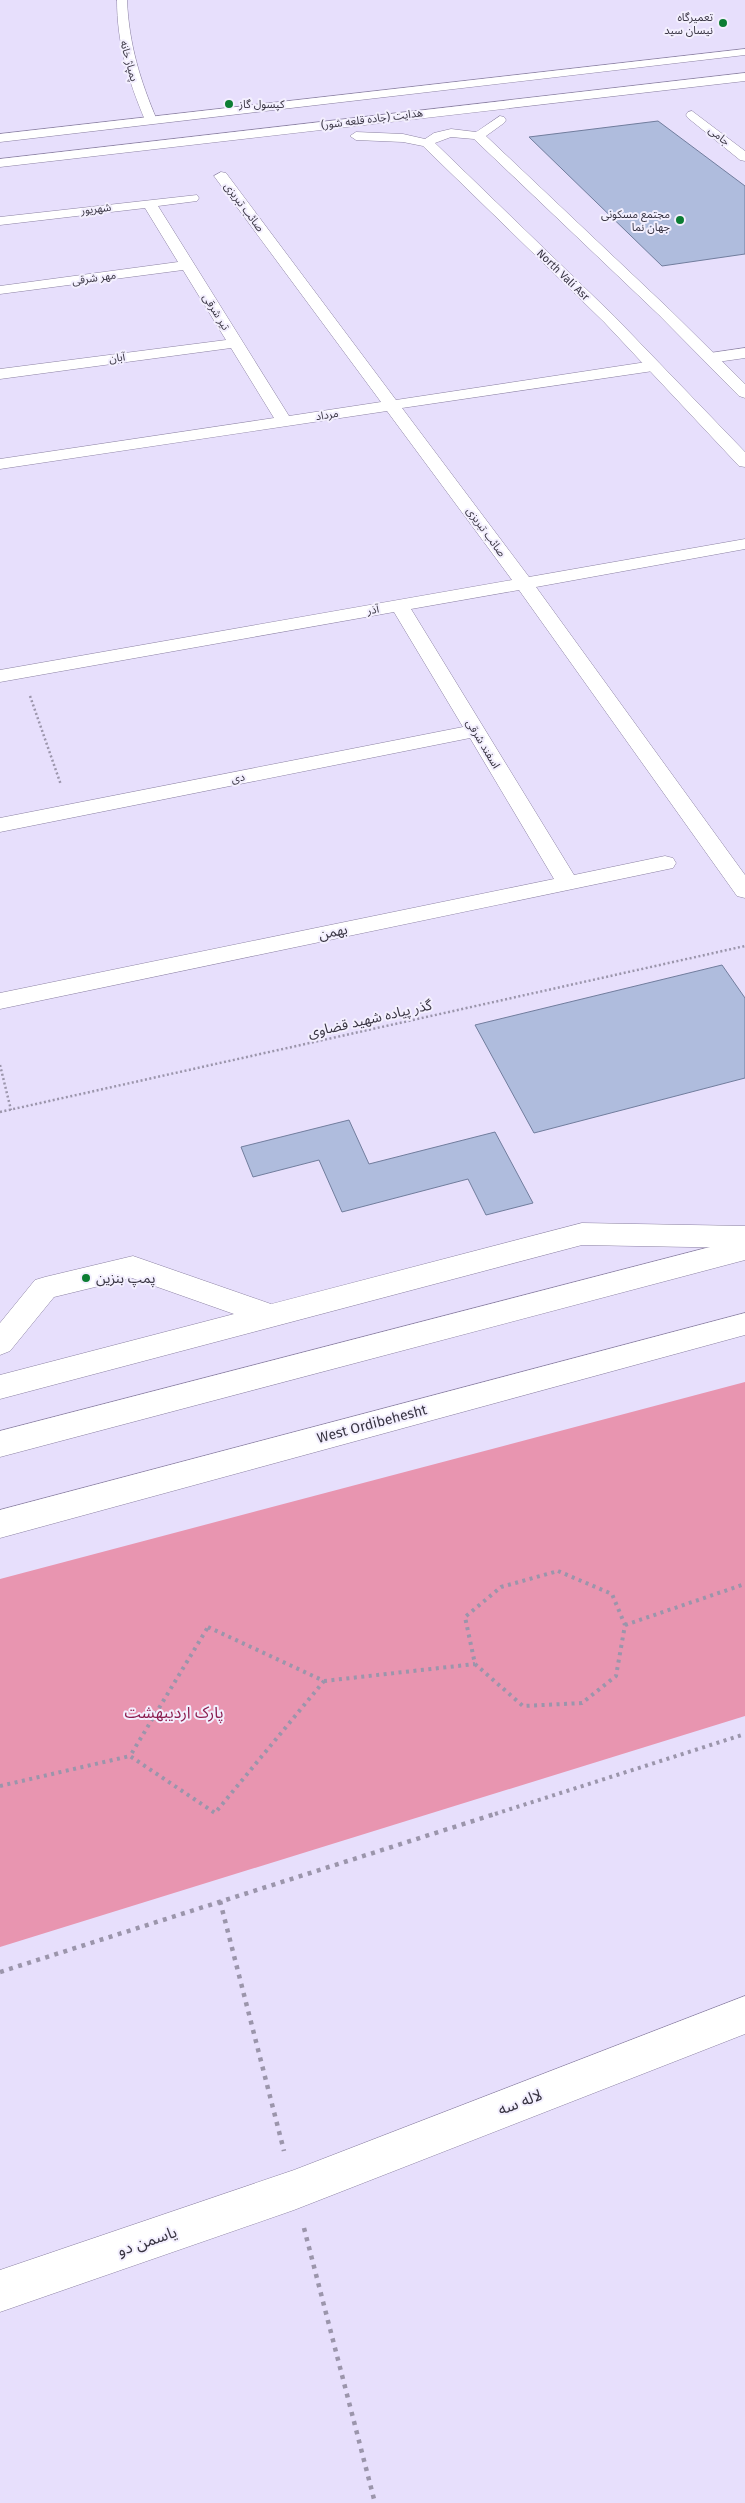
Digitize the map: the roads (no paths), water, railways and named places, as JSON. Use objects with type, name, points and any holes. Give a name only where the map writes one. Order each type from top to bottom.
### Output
[{"type":"street","name":"پمپاژ خانه","points":[[122,0],[122,34],[130,69],[151,120]]},
{"type":"street","name":"هدایت (جاده قلعه شور)","points":[[0,138],[745,52]]},
{"type":"street","name":"هدایت (جاده قلعه شور)","points":[[0,163],[745,77]]},
{"type":"street","points":[[709,94],[745,90]]},
{"type":"street","name":"جامی","points":[[692,115],[745,157]]},
{"type":"street","points":[[478,136],[505,119],[351,136],[403,138],[427,143],[435,135],[449,133],[478,136],[745,392]]},
{"type":"street","name":"North Vali Asr","points":[[427,143],[608,319],[745,462]]},
{"type":"street","points":[[0,172],[114,163]]},
{"type":"street","points":[[0,176],[66,167]]},
{"type":"street","name":"صائب تبریزی","points":[[221,176],[524,583],[745,891]]},
{"type":"street","name":"شهریور","points":[[0,221],[192,198]]},
{"type":"street","name":"تیر شرقی","points":[[149,203],[284,421]]},
{"type":"street","name":"مهر شرقی","points":[[0,290],[187,265]]},
{"type":"street","name":"آبان","points":[[0,374],[235,342]]},
{"type":"street","points":[[710,358],[745,353]]},
{"type":"street","name":"مرداد","points":[[0,464],[653,366]]},
{"type":"street","name":"آذر","points":[[0,676],[745,544]]},
{"type":"street","name":"اسفند شرقی","points":[[399,605],[568,883]]},
{"type":"street","name":"دی","points":[[0,825],[475,730]]},
{"type":"street","name":"بهمن","points":[[0,1002],[666,863]]},
{"type":"street","points":[[0,1387],[582,1234],[745,1238]]},
{"type":"street","points":[[0,1444],[745,1250]]},
{"type":"street","points":[[0,1343],[45,1288],[133,1267],[272,1316]]},
{"type":"street","name":"West Ordibehesht","points":[[0,1524],[745,1324]]},
{"type":"street","name":"لاله سه","points":[[294,2190],[745,2015]]},
{"type":"street","name":"یاسمن دو","points":[[0,2291],[294,2190]]},
{"type":"place","name":"تعمیرگاه نیسان سید","points":[[723,23]]},
{"type":"place","name":"کپسول گاز","points":[[229,104]]},
{"type":"place","name":"مجتمع مسکونی جهان نما","points":[[680,220]]},
{"type":"place","name":"پمپ بنزین","points":[[86,1278]]},
{"type":"park label","name":"پارک اردیبهشت","points":[[174,1712]]}]
